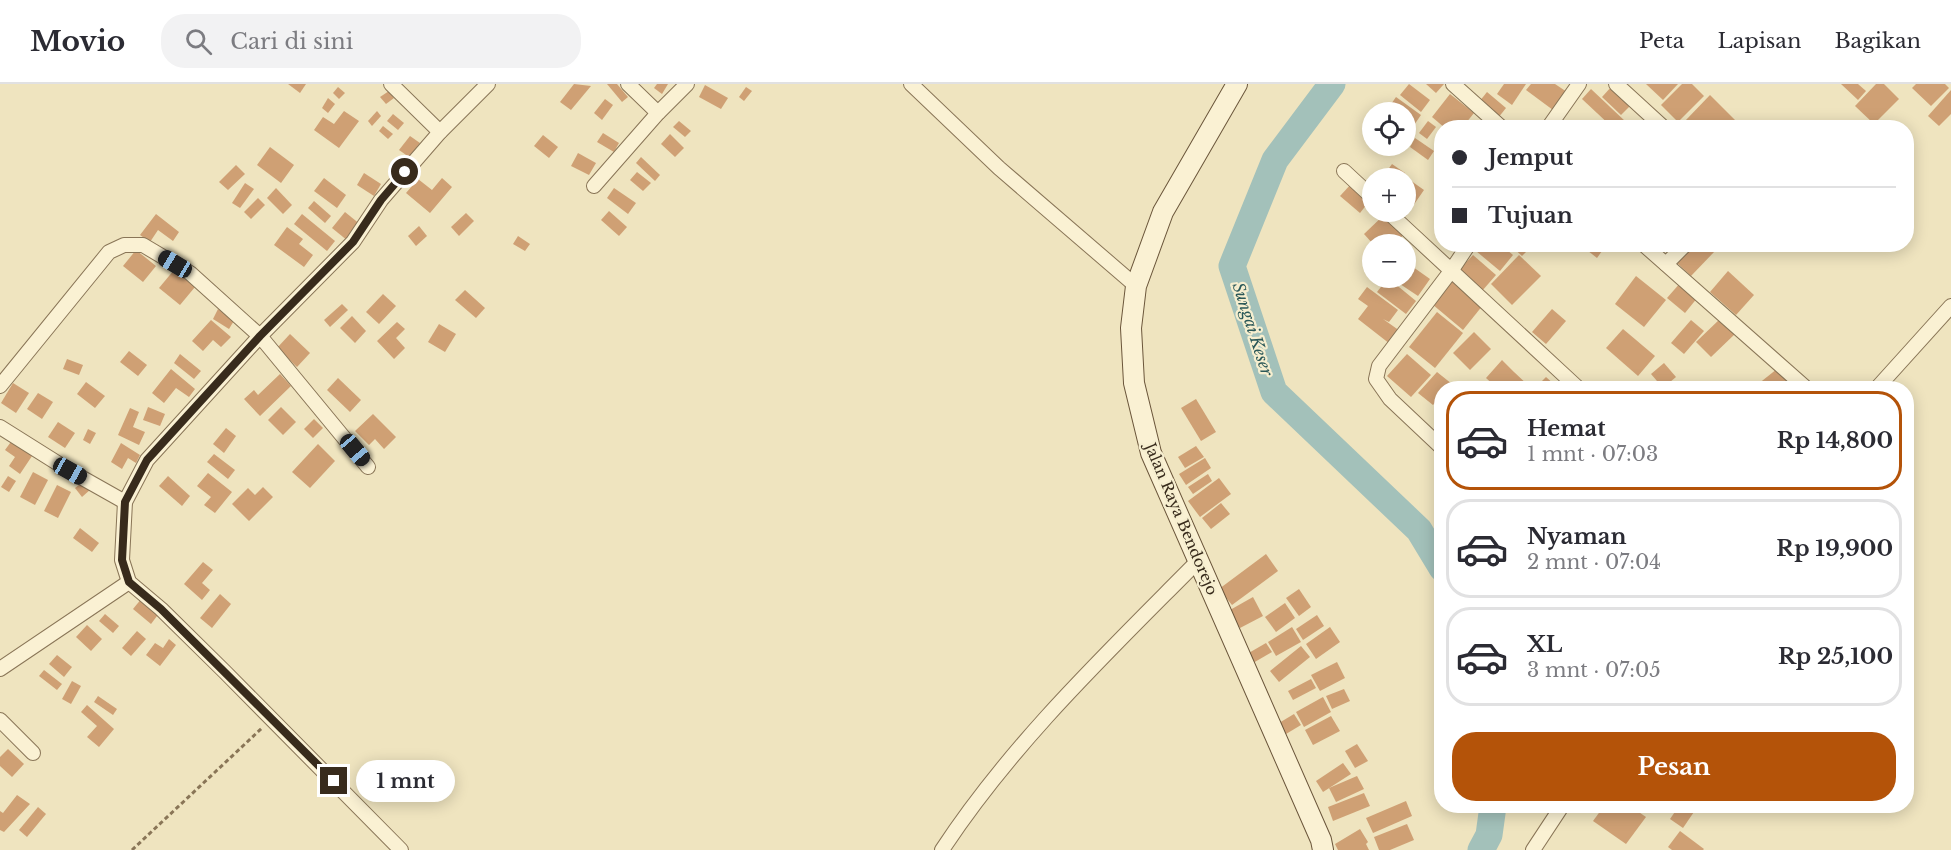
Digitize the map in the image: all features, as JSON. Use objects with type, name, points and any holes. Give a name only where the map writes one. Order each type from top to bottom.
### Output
[{"type":"main road","name":"Jalan Raya Bendorejo","points":[[1237,84],[1163,212],[1136,285],[1131,328],[1134,383],[1151,453],[1321,840],[1323,850]]},
{"type":"street","points":[[391,84],[440,132]]},
{"type":"street","points":[[401,850],[272,718],[161,609],[129,582],[122,560],[125,502],[147,460],[260,336],[353,242],[381,200],[440,132],[488,84]]},
{"type":"street","points":[[628,84],[658,113]]},
{"type":"street","points":[[594,186],[658,113],[687,84]]},
{"type":"street","points":[[911,84],[999,168],[1136,285]]},
{"type":"street","points":[[1454,84],[1493,120]]},
{"type":"street","points":[[1554,120],[1579,84]]},
{"type":"street","points":[[1616,84],[1655,120]]},
{"type":"street","points":[[1344,171],[1362,188]]},
{"type":"street","points":[[1399,222],[1570,381]]},
{"type":"street","points":[[0,386],[109,252],[124,245],[143,245],[190,273],[260,336],[368,466]]},
{"type":"street","points":[[1434,440],[1390,399],[1376,379],[1379,366],[1464,252]]},
{"type":"street","points":[[1652,252],[1798,381]]},
{"type":"street","points":[[1666,264],[1678,252]]},
{"type":"street","points":[[1884,381],[1949,313]]},
{"type":"street","points":[[0,427],[125,502]]},
{"type":"street","points":[[942,850],[996,777],[1057,704],[1198,561]]},
{"type":"street","points":[[0,669],[129,582]]},
{"type":"street","points":[[0,720],[33,753]]},
{"type":"street","points":[[1533,850],[1557,813]]},
{"type":"path","points":[[132,850],[272,718]]},
{"type":"building","points":[[288,84],[306,84],[300,93]]},
{"type":"building","points":[[574,84],[591,86],[571,110],[560,102]]},
{"type":"building","points":[[607,84],[617,84],[628,97],[622,102]]},
{"type":"building","points":[[657,84],[668,84],[662,94],[654,88]]},
{"type":"building","points":[[1409,84],[1430,100],[1421,112],[1416,108],[1416,102],[1409,102],[1400,95]]},
{"type":"building","points":[[1426,84],[1444,84],[1436,93]]},
{"type":"building","points":[[1504,84],[1526,84],[1512,105],[1497,94]]},
{"type":"building","points":[[1531,84],[1555,84],[1567,92],[1553,110],[1526,90]]},
{"type":"building","points":[[1646,84],[1678,84],[1663,100]]},
{"type":"building","points":[[1682,84],[1692,84],[1704,96],[1680,120],[1676,120],[1661,105]]},
{"type":"building","points":[[1841,84],[1858,84],[1866,91],[1858,100]]},
{"type":"building","points":[[1876,84],[1884,84],[1899,99],[1878,120],[1870,120],[1855,106]]},
{"type":"building","points":[[1916,84],[1945,84],[1949,88],[1931,106],[1912,88]]},
{"type":"building","points":[[705,85],[728,98],[721,109],[699,97]]},
{"type":"building","points":[[1612,86],[1632,104],[1621,115],[1602,97]]},
{"type":"building","points":[[338,87],[345,93],[339,99],[333,93]]},
{"type":"building","points":[[746,87],[752,91],[744,101],[739,97]]},
{"type":"building","points":[[1591,89],[1624,120],[1604,120],[1582,99]]},
{"type":"building","points":[[1951,90],[1951,114],[1939,126],[1928,116]]},
{"type":"building","points":[[389,91],[394,98],[386,104],[380,97]]},
{"type":"building","points":[[1487,92],[1506,108],[1498,118],[1479,102]]},
{"type":"building","points":[[1450,94],[1474,113],[1468,120],[1436,120],[1432,117]]},
{"type":"building","points":[[1710,95],[1735,120],[1686,120]]},
{"type":"building","points":[[1396,97],[1403,102],[1393,102]]},
{"type":"building","points":[[328,98],[335,104],[328,113],[322,108]]},
{"type":"building","points":[[605,99],[613,105],[602,120],[594,113]]},
{"type":"building","points":[[344,111],[359,121],[339,148],[314,130],[323,117],[334,124]]},
{"type":"building","points":[[377,111],[381,116],[372,126],[368,121]]},
{"type":"building","points":[[1416,111],[1421,115],[1416,122]]},
{"type":"building","points":[[393,114],[404,123],[398,130],[387,121]]},
{"type":"building","points":[[679,121],[691,131],[685,137],[673,127]]},
{"type":"building","points":[[1428,121],[1434,126],[1434,130],[1427,139],[1419,133]]},
{"type":"building","points":[[383,126],[393,134],[388,139],[379,131]]},
{"type":"building","points":[[603,133],[619,143],[614,152],[597,142]]},
{"type":"building","points":[[670,134],[684,148],[675,157],[661,144]]},
{"type":"building","points":[[543,135],[558,147],[549,158],[534,146]]},
{"type":"building","points":[[410,136],[420,143],[409,157],[399,150]]},
{"type":"building","points":[[1416,139],[1434,151],[1428,160],[1416,151]]},
{"type":"building","points":[[270,147],[294,165],[281,183],[257,165]]},
{"type":"building","points":[[578,153],[596,163],[589,175],[571,166]]},
{"type":"building","points":[[641,157],[660,175],[655,181],[636,163]]},
{"type":"building","points":[[236,165],[245,174],[228,190],[219,182]]},
{"type":"building","points":[[637,172],[651,183],[643,191],[630,180]]},
{"type":"building","points":[[364,173],[381,184],[374,196],[357,185]]},
{"type":"building","points":[[324,178],[346,195],[337,208],[314,191]]},
{"type":"building","points":[[442,178],[452,187],[430,213],[406,193],[418,179],[432,190]]},
{"type":"building","points":[[245,183],[254,189],[240,208],[232,203]]},
{"type":"building","points":[[1352,183],[1362,191],[1362,210],[1360,213],[1340,196]]},
{"type":"building","points":[[1416,184],[1424,190],[1416,202]]},
{"type":"building","points":[[276,188],[292,205],[283,214],[267,198]]},
{"type":"building","points":[[614,188],[636,203],[628,214],[607,198]]},
{"type":"building","points":[[258,198],[265,205],[251,219],[244,212]]},
{"type":"building","points":[[314,201],[331,216],[325,223],[308,208]]},
{"type":"building","points":[[609,211],[627,227],[619,236],[601,220]]},
{"type":"building","points":[[345,212],[361,225],[348,241],[332,228]]},
{"type":"building","points":[[466,213],[474,221],[459,236],[451,227]]},
{"type":"building","points":[[156,214],[179,232],[173,241],[158,230],[150,242],[140,235]]},
{"type":"building","points":[[302,214],[335,241],[327,251],[294,224]]},
{"type":"building","points":[[1377,222],[1394,222],[1405,234],[1364,234]]},
{"type":"building","points":[[419,226],[427,236],[416,246],[408,236]]},
{"type":"building","points":[[287,227],[303,239],[299,244],[313,255],[304,267],[274,245]]},
{"type":"building","points":[[518,236],[530,244],[525,251],[513,244]]},
{"type":"building","points":[[136,250],[156,266],[143,282],[123,266]]},
{"type":"building","points":[[1477,252],[1509,252],[1513,255],[1500,271]]},
{"type":"building","points":[[1589,252],[1601,252],[1597,258]]},
{"type":"building","points":[[1683,252],[1714,252],[1691,276],[1675,261]]},
{"type":"building","points":[[1473,255],[1496,275],[1482,291],[1459,270]]},
{"type":"building","points":[[1519,255],[1541,276],[1512,305],[1491,284]]},
{"type":"building","points":[[1416,269],[1430,279],[1418,296],[1406,288],[1416,288]]},
{"type":"building","points":[[174,270],[195,287],[180,305],[159,288]]},
{"type":"building","points":[[1728,271],[1754,295],[1736,315],[1710,292]]},
{"type":"building","points":[[1636,276],[1666,300],[1644,327],[1615,304]]},
{"type":"building","points":[[1453,280],[1483,305],[1463,330],[1432,304]]},
{"type":"building","points":[[1681,282],[1698,297],[1685,313],[1667,298]]},
{"type":"building","points":[[1368,288],[1398,310],[1389,322],[1383,319],[1400,331],[1390,344],[1358,319],[1368,306],[1358,299]]},
{"type":"building","points":[[1380,288],[1400,288],[1416,301],[1406,314],[1377,292]]},
{"type":"building","points":[[465,290],[485,308],[476,318],[455,300]]},
{"type":"building","points":[[383,294],[396,306],[379,324],[366,312]]},
{"type":"building","points":[[342,304],[348,310],[330,327],[324,320]]},
{"type":"building","points":[[218,309],[235,319],[229,329],[213,319]]},
{"type":"building","points":[[1552,309],[1566,321],[1546,344],[1532,332]]},
{"type":"building","points":[[1437,312],[1463,333],[1435,368],[1409,347]]},
{"type":"building","points":[[352,316],[366,331],[355,343],[340,328]]},
{"type":"building","points":[[1721,318],[1736,333],[1711,357],[1696,342]]},
{"type":"building","points":[[211,320],[231,337],[221,347],[213,340],[203,351],[192,341]]},
{"type":"building","points":[[1691,320],[1704,331],[1684,354],[1671,343]]},
{"type":"building","points":[[397,322],[405,329],[396,338],[405,348],[394,359],[377,341]]},
{"type":"building","points":[[439,324],[456,334],[445,352],[428,342]]},
{"type":"building","points":[[1623,329],[1655,356],[1638,376],[1606,348]]},
{"type":"building","points":[[1474,332],[1491,349],[1470,370],[1453,353]]},
{"type":"building","points":[[290,334],[310,353],[297,367],[277,348]]},
{"type":"building","points":[[129,351],[147,365],[138,376],[120,362]]},
{"type":"building","points":[[180,354],[201,371],[194,379],[174,363]]},
{"type":"building","points":[[1407,354],[1431,375],[1411,397],[1387,376]]},
{"type":"building","points":[[67,359],[83,365],[79,375],[63,369]]},
{"type":"building","points":[[1502,360],[1524,381],[1489,381],[1486,378]]},
{"type":"building","points":[[1664,363],[1676,377],[1671,381],[1657,381],[1651,374]]},
{"type":"building","points":[[171,369],[195,389],[189,397],[176,388],[164,403],[152,393]]},
{"type":"building","points":[[1777,369],[1787,381],[1762,381]]},
{"type":"building","points":[[1437,372],[1448,381],[1434,381],[1433,405],[1418,393]]},
{"type":"building","points":[[280,374],[291,386],[260,416],[244,399],[254,390],[258,395]]},
{"type":"building","points":[[338,378],[361,400],[350,412],[327,390]]},
{"type":"building","points":[[86,382],[105,396],[95,408],[77,394]]},
{"type":"building","points":[[13,383],[29,393],[16,413],[1,403]]},
{"type":"building","points":[[38,393],[53,402],[42,419],[27,409]]},
{"type":"building","points":[[1196,399],[1216,432],[1201,441],[1181,408]]},
{"type":"building","points":[[148,407],[165,414],[160,426],[143,420]]},
{"type":"building","points":[[281,407],[296,422],[283,435],[268,420]]},
{"type":"building","points":[[130,408],[139,412],[133,427],[145,432],[139,445],[118,435]]},
{"type":"building","points":[[373,414],[396,437],[384,449],[375,439],[369,445],[355,431]]},
{"type":"building","points":[[314,419],[323,428],[313,438],[304,429]]},
{"type":"building","points":[[58,422],[75,433],[65,448],[48,437]]},
{"type":"building","points":[[226,428],[236,436],[224,453],[213,444]]},
{"type":"building","points":[[88,429],[96,433],[90,444],[83,440]]},
{"type":"building","points":[[13,439],[34,453],[20,474],[9,466],[15,457],[5,450]]},
{"type":"building","points":[[121,443],[140,455],[136,463],[128,458],[122,469],[111,462]]},
{"type":"building","points":[[318,444],[335,461],[310,488],[292,472]]},
{"type":"building","points":[[1196,446],[1204,457],[1185,468],[1178,457]]},
{"type":"building","points":[[214,454],[235,470],[228,479],[207,462]]},
{"type":"building","points":[[1205,458],[1211,468],[1186,485],[1179,474]]},
{"type":"building","points":[[33,472],[48,480],[35,505],[20,497]]},
{"type":"building","points":[[208,473],[232,492],[215,513],[204,505],[211,497],[197,486]]},
{"type":"building","points":[[1208,474],[1212,481],[1193,494],[1188,487]]},
{"type":"building","points":[[8,476],[16,481],[9,492],[1,487]]},
{"type":"building","points":[[168,476],[190,496],[182,506],[159,486]]},
{"type":"building","points":[[1219,478],[1231,494],[1200,517],[1188,501]]},
{"type":"building","points":[[84,481],[91,489],[82,497],[75,488]]},
{"type":"building","points":[[57,485],[71,492],[58,518],[44,511]]},
{"type":"building","points":[[263,487],[273,497],[249,521],[232,504],[248,488],[255,495]]},
{"type":"building","points":[[1221,503],[1230,514],[1211,529],[1202,518]]},
{"type":"building","points":[[80,528],[99,543],[92,552],[73,538]]},
{"type":"building","points":[[1266,554],[1278,571],[1232,605],[1219,589]]},
{"type":"building","points":[[203,562],[213,570],[202,583],[210,590],[202,600],[184,584]]},
{"type":"building","points":[[1299,589],[1311,607],[1299,616],[1286,598]]},
{"type":"building","points":[[220,594],[231,604],[212,628],[200,618]]},
{"type":"building","points":[[1253,597],[1263,616],[1240,628],[1230,610]]},
{"type":"building","points":[[142,598],[160,612],[151,624],[133,609]]},
{"type":"building","points":[[1285,603],[1295,618],[1276,632],[1265,617]]},
{"type":"building","points":[[105,614],[119,626],[113,633],[99,621]]},
{"type":"building","points":[[1317,615],[1324,626],[1303,640],[1296,629]]},
{"type":"building","points":[[87,625],[102,639],[91,651],[76,637]]},
{"type":"building","points":[[1292,627],[1301,642],[1276,656],[1268,642]]},
{"type":"building","points":[[1330,627],[1340,642],[1316,659],[1306,644]]},
{"type":"building","points":[[137,631],[146,639],[131,656],[122,648]]},
{"type":"building","points":[[169,639],[176,645],[160,666],[146,655],[155,643],[163,648]]},
{"type":"building","points":[[1266,643],[1272,652],[1253,663],[1247,654]]},
{"type":"building","points":[[1301,646],[1310,657],[1279,682],[1270,671]]},
{"type":"building","points":[[57,655],[72,667],[64,677],[49,664]]},
{"type":"building","points":[[1337,662],[1345,678],[1320,691],[1311,675]]},
{"type":"building","points":[[44,670],[62,684],[57,690],[39,676]]},
{"type":"building","points":[[1311,679],[1316,688],[1293,700],[1288,691]]},
{"type":"building","points":[[72,681],[81,686],[71,704],[62,699]]},
{"type":"building","points":[[1344,689],[1350,701],[1332,709],[1326,696]]},
{"type":"building","points":[[98,696],[117,709],[113,715],[94,702]]},
{"type":"building","points":[[1323,697],[1331,712],[1304,727],[1296,712]]},
{"type":"building","points":[[87,705],[114,729],[99,747],[87,737],[97,726],[81,712]]},
{"type":"building","points":[[1294,714],[1301,725],[1286,734],[1279,723]]},
{"type":"building","points":[[1331,716],[1340,731],[1313,745],[1305,730]]},
{"type":"building","points":[[1357,744],[1368,761],[1355,768],[1345,751]]},
{"type":"building","points":[[8,749],[24,764],[12,777],[0,766],[0,757]]},
{"type":"building","points":[[1343,763],[1351,774],[1323,792],[1316,781]]},
{"type":"building","points":[[1357,776],[1364,789],[1336,802],[1329,788]]},
{"type":"building","points":[[1364,793],[1370,806],[1333,821],[1328,807]]},
{"type":"building","points":[[17,795],[30,804],[4,832],[0,830],[0,811],[3,813]]},
{"type":"building","points":[[1406,801],[1412,816],[1373,833],[1366,818]]},
{"type":"building","points":[[38,807],[46,814],[27,837],[19,830]]},
{"type":"building","points":[[1599,813],[1640,813],[1646,817],[1626,844],[1593,821]]},
{"type":"building","points":[[1674,813],[1693,813],[1683,828],[1670,819]]},
{"type":"building","points":[[1407,824],[1414,840],[1390,850],[1379,850],[1374,837]]},
{"type":"building","points":[[1360,829],[1368,842],[1366,844],[1369,850],[1338,850],[1335,844]]},
{"type":"building","points":[[1680,831],[1704,849],[1672,850],[1668,847]]},
{"type":"waterway","name":"Sungai Keser","points":[[1332,84],[1275,160],[1232,266],[1274,392],[1419,530],[1434,555]]},
{"type":"waterway","name":"Sungai Keser","points":[[1481,850],[1489,835],[1492,813]]},
{"type":"route","points":[[334,781],[161,609],[129,582],[122,560],[125,502],[147,460],[260,336],[353,242],[381,200],[405,172]]}]
